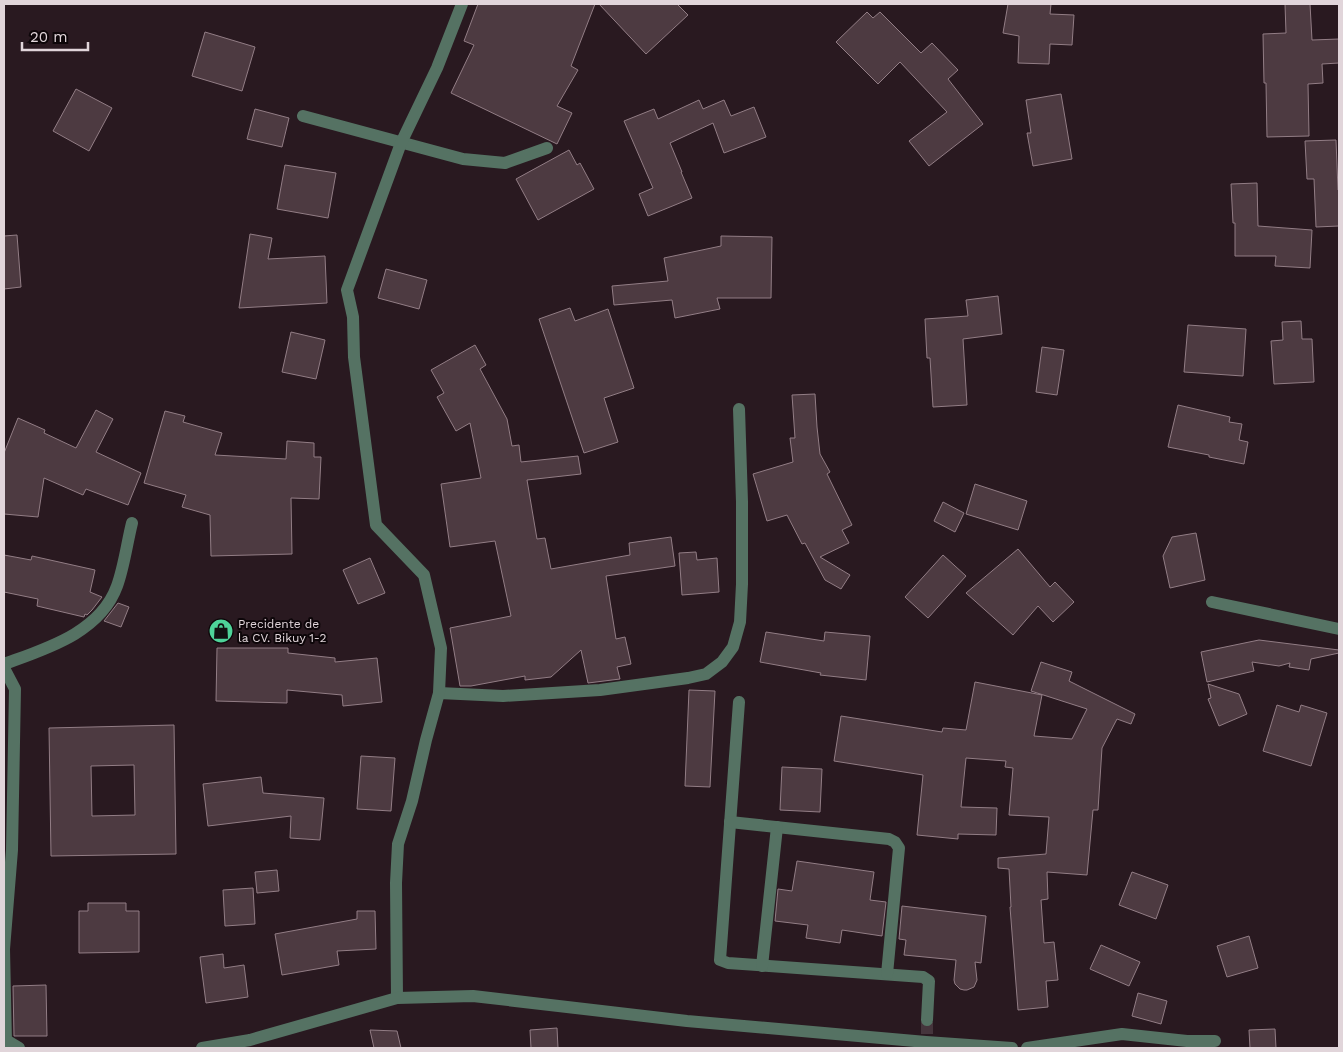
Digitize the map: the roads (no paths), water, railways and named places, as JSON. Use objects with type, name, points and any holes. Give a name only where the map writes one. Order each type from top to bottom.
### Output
[{"type":"street","points":[[396,998],[398,844],[412,801],[439,693],[441,648],[424,575],[376,525],[354,357],[353,317],[347,290],[401,143],[437,68],[462,4]]},
{"type":"street","points":[[303,116],[463,159],[505,163],[547,148]]},
{"type":"street","points":[[439,693],[503,696],[600,690],[706,674],[722,662],[734,647],[740,622],[742,502],[739,409]]},
{"type":"street","points":[[19,1048],[9,1042],[5,1042],[4,949],[12,850],[15,689],[4,666],[56,645],[87,626],[105,608],[116,587],[132,523]]},
{"type":"street","points":[[1212,602],[1339,629]]},
{"type":"street","points":[[739,702],[720,960],[728,964],[923,977],[929,981],[928,1020]]},
{"type":"street","points":[[730,822],[889,839],[895,842],[899,848],[887,974]]},
{"type":"street","points":[[762,966],[776,827]]},
{"type":"street","points":[[202,1048],[250,1040],[396,998],[472,996],[686,1021],[1012,1048]]},
{"type":"street","points":[[1027,1048],[1122,1034],[1188,1041],[1215,1041]]},
{"type":"tunnel","points":[[927,1020],[927,1034]]},
{"type":"place","name":"Precidente de la CV. Bikuy 1-2","points":[[221,631]]}]
